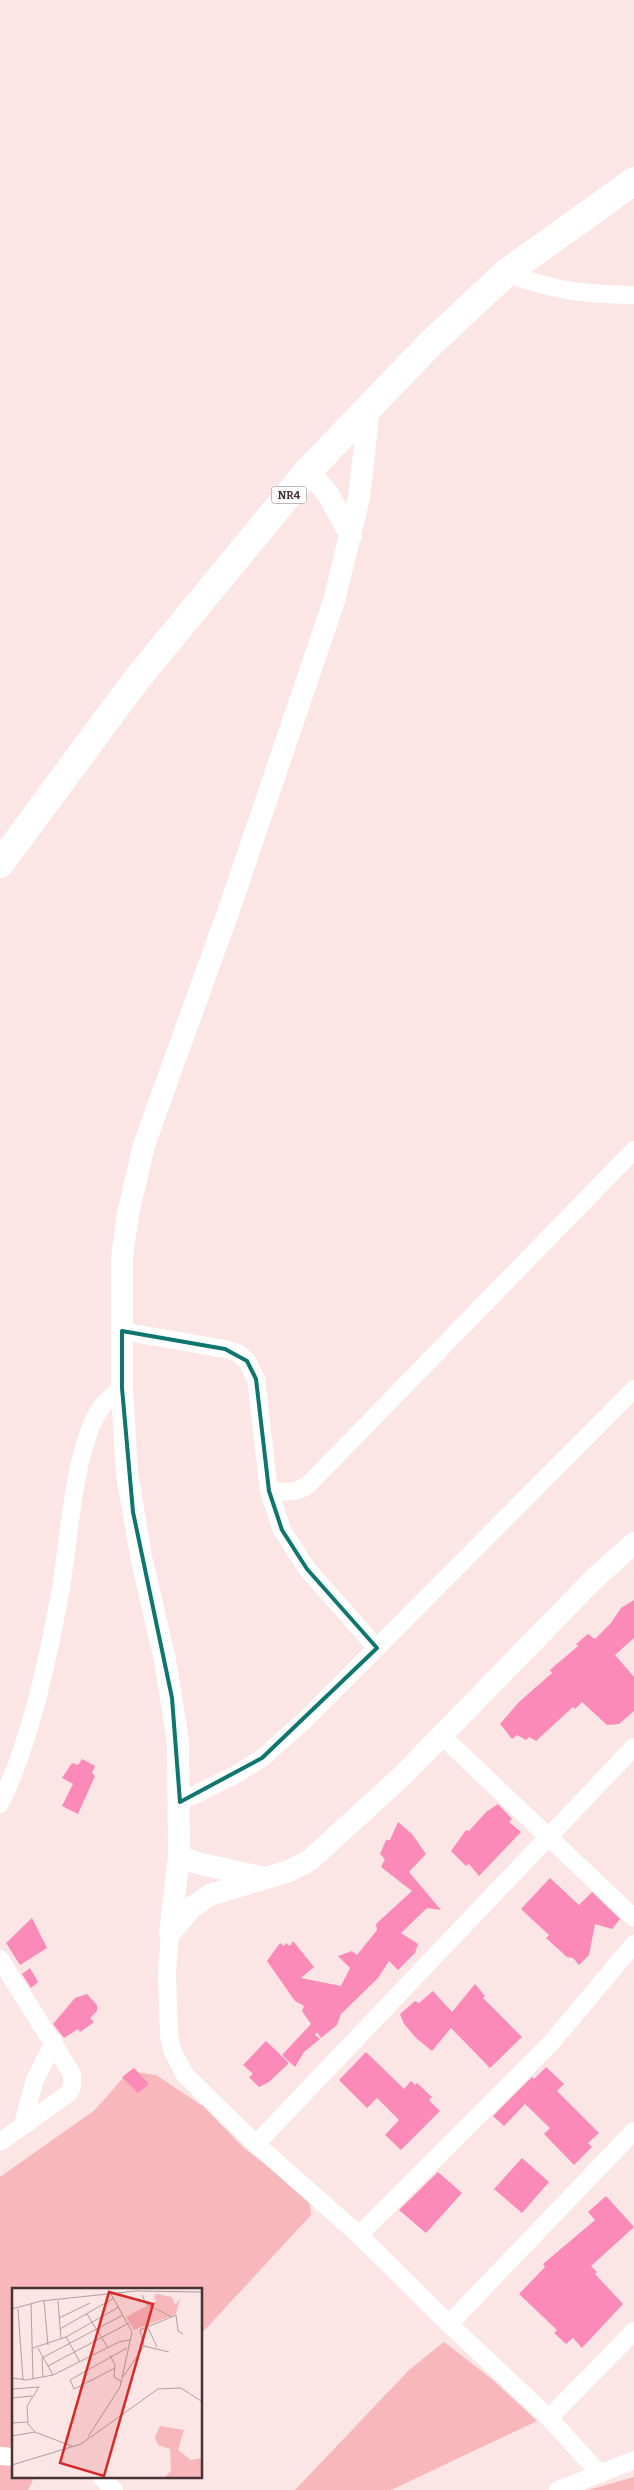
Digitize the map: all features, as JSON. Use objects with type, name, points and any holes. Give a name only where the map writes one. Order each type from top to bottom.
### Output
[{"type":"highway","name":"NR4","points":[[0,864],[136,680],[308,471],[429,345],[506,273],[634,181]]},
{"type":"street","points":[[506,273],[540,286],[569,292],[634,295]]},
{"type":"street","points":[[368,408],[359,498],[334,601],[231,904],[144,1145],[128,1214],[122,1258],[122,1388],[127,1474],[133,1512],[172,1698],[178,1741],[179,1856],[167,1972],[169,2035],[172,2050],[185,2075],[256,2144],[360,2235],[449,2324],[549,2418],[600,2474]]},
{"type":"street","points":[[308,471],[328,494],[350,536]]},
{"type":"street","points":[[269,1491],[291,1493],[301,1490],[309,1484],[634,1150]]},
{"type":"street","points":[[122,1331],[226,1349],[238,1353],[247,1361],[256,1379],[269,1491],[282,1530],[307,1569],[377,1648]]},
{"type":"street","points":[[0,1804],[7,1790],[30,1723],[43,1668],[60,1594],[82,1449],[91,1424],[101,1406],[122,1388]]},
{"type":"street","points":[[180,1802],[236,1775],[262,1758],[304,1721],[634,1389]]},
{"type":"street","points":[[170,1933],[191,1908],[210,1896],[289,1871],[310,1860],[395,1783],[594,1579],[634,1543]]},
{"type":"street","points":[[441,1735],[634,1918]]},
{"type":"street","points":[[256,2144],[634,1747]]},
{"type":"street","points":[[179,1856],[197,1863],[266,1878]]},
{"type":"street","points":[[360,2235],[550,2043],[634,1944]]},
{"type":"street","points":[[0,1959],[54,2042],[72,2074],[72,2087],[69,2093],[0,2142]]},
{"type":"street","points":[[22,2125],[34,2082],[54,2042]]},
{"type":"street","points":[[449,2324],[634,2131]]},
{"type":"street","points":[[549,2418],[634,2331]]},
{"type":"street","points":[[558,2490],[634,2460]]},
{"type":"street","points":[[102,2478],[114,2490]]},
{"type":"highlighted area","points":[[122,1331],[225,1349],[247,1361],[256,1379],[269,1491],[282,1530],[307,1569],[377,1648],[262,1758],[180,1802],[172,1698],[133,1512],[122,1388]]},
{"type":"shaded area","points":[[129,2071],[156,2075],[204,2107],[243,2147],[309,2199],[311,2215],[202,2333],[202,2288],[12,2288],[12,2457],[0,2456],[0,2177],[95,2110]]},
{"type":"shaded area","points":[[444,2342],[493,2380],[537,2421],[391,2490],[295,2490],[409,2370]]},
{"type":"shaded area","points":[[0,2461],[12,2464],[12,2478],[34,2478],[28,2490],[0,2490]]},
{"type":"shaded area","points":[[634,2477],[634,2490],[588,2490]]},
{"type":"building","points":[[634,1600],[634,1638],[615,1655],[634,1677],[634,1711],[619,1724],[607,1725],[582,1702],[575,1709],[573,1707],[536,1741],[529,1737],[526,1740],[517,1735],[512,1739],[500,1724],[519,1702],[552,1673],[550,1670],[578,1646],[576,1644],[588,1634],[595,1639],[611,1623],[621,1608]]},
{"type":"building","points":[[82,1759],[95,1766],[92,1773],[95,1776],[78,1814],[62,1806],[73,1784],[62,1778],[72,1763],[78,1765]]},
{"type":"building","points":[[498,1804],[512,1819],[509,1822],[521,1832],[479,1876],[469,1864],[466,1866],[451,1851],[466,1830],[469,1831],[486,1812]]},
{"type":"building","points":[[398,1822],[412,1834],[426,1854],[409,1872],[441,1910],[427,1908],[401,1933],[418,1944],[415,1953],[398,1970],[389,1961],[378,1978],[341,2014],[337,2025],[321,2038],[317,2032],[315,2035],[320,2039],[304,2052],[295,2067],[282,2055],[311,2024],[302,2011],[304,2006],[295,2001],[267,1961],[280,1943],[284,1946],[286,1943],[290,1946],[293,1941],[314,1967],[301,1978],[341,1986],[350,1968],[338,1956],[352,1951],[357,1955],[377,1930],[376,1924],[412,1891],[381,1867],[385,1859],[380,1854],[386,1840],[390,1840]]},
{"type":"building","points":[[550,1878],[579,1905],[592,1892],[620,1919],[612,1929],[595,1924],[589,1955],[579,1965],[573,1958],[567,1957],[546,1938],[549,1935],[521,1909]]},
{"type":"building","points":[[32,1918],[47,1948],[20,1965],[6,1943]]},
{"type":"building","points":[[30,1968],[38,1982],[31,1988],[22,1974]]},
{"type":"building","points":[[475,1984],[485,1996],[483,1998],[522,2037],[490,2068],[451,2028],[432,2051],[416,2038],[404,2024],[400,2014],[415,2001],[419,2003],[433,1991],[452,2012]]},
{"type":"building","points":[[87,1994],[97,2005],[97,2011],[90,2018],[94,2022],[80,2032],[78,2029],[64,2038],[53,2024],[75,1998]]},
{"type":"building","points":[[266,2041],[289,2063],[269,2082],[259,2087],[249,2077],[253,2074],[243,2065]]},
{"type":"building","points":[[366,2052],[404,2089],[411,2081],[415,2085],[417,2083],[432,2097],[429,2100],[440,2111],[401,2150],[385,2135],[399,2120],[377,2098],[367,2108],[339,2080]]},
{"type":"building","points":[[546,2067],[564,2084],[557,2091],[599,2133],[588,2143],[592,2147],[574,2165],[544,2134],[550,2128],[525,2104],[504,2126],[493,2116],[532,2077],[534,2079]]},
{"type":"building","points":[[134,2068],[149,2084],[138,2093],[122,2077]]},
{"type":"building","points":[[522,2158],[549,2182],[522,2213],[494,2189]]},
{"type":"building","points":[[438,2172],[462,2193],[426,2233],[399,2210]]},
{"type":"building","points":[[606,2196],[634,2227],[591,2266],[597,2272],[595,2274],[623,2304],[582,2348],[573,2338],[566,2344],[554,2333],[557,2330],[519,2294],[545,2267],[543,2264],[595,2220],[588,2212]]}]
